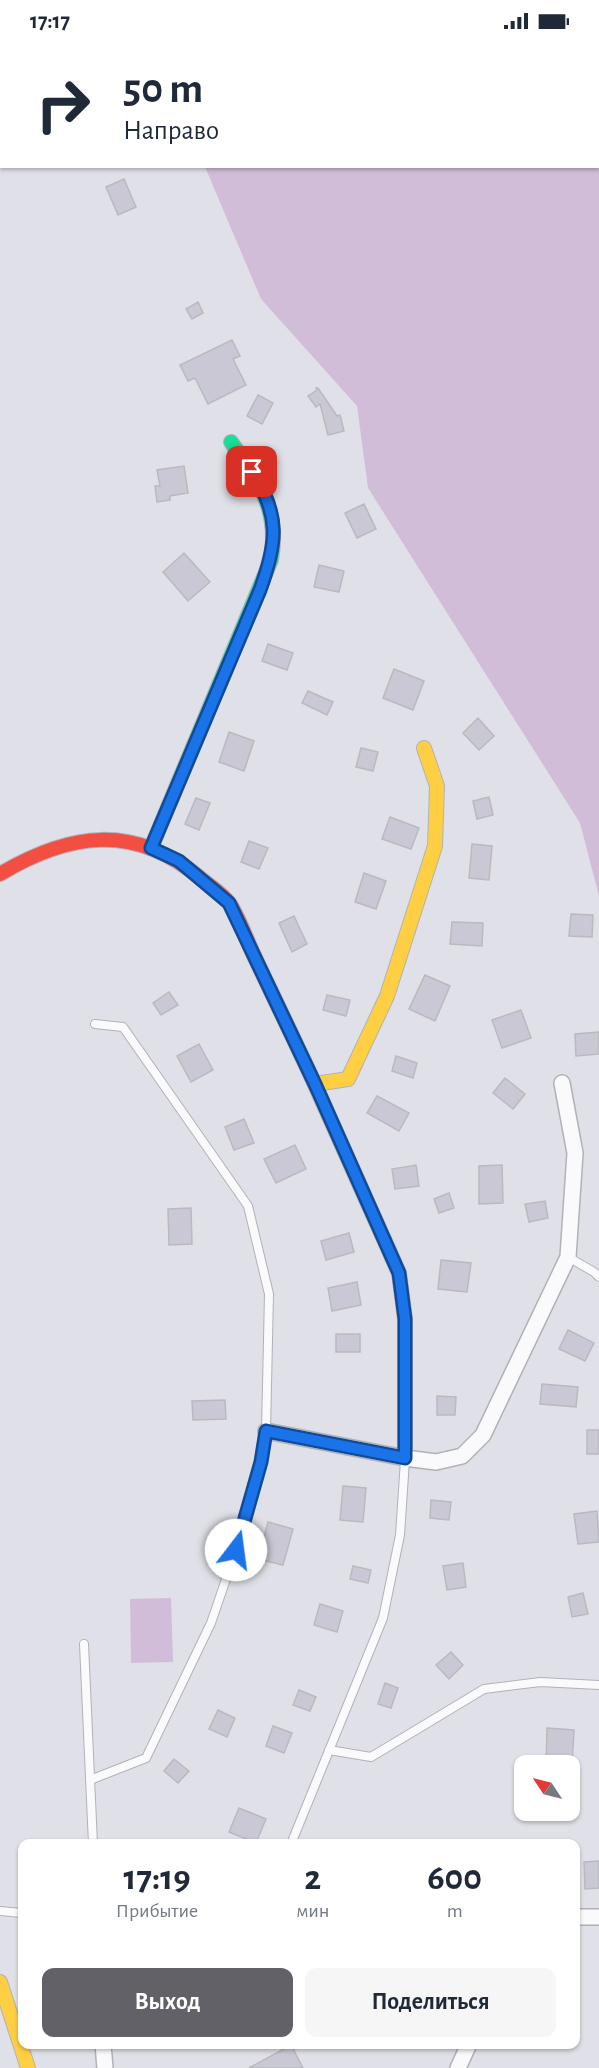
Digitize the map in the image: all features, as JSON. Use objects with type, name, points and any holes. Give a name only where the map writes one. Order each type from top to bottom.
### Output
[{"type":"street","points":[[151,848],[272,557],[272,512],[262,487],[231,442]]},
{"type":"street","points":[[315,1084],[348,1079],[390,986],[435,846],[437,786],[424,748]]},
{"type":"street","points":[[0,874],[20,862],[55,847],[80,841],[131,842],[179,861],[229,903],[315,1084],[399,1273],[405,1319],[405,1458]]},
{"type":"street","points":[[266,1431],[436,1462],[462,1456],[483,1435],[568,1257],[575,1153],[562,1083]]},
{"type":"street","points":[[580,1917],[599,1917]]},
{"type":"street","points":[[0,1982],[18,2037]]},
{"type":"street","points":[[22,2049],[28,2068]]},
{"type":"street","points":[[103,2049],[105,2068]]},
{"type":"street","points":[[458,2068],[467,2049]]},
{"type":"lane","points":[[90,1780],[146,1758],[212,1623],[261,1462],[266,1431],[269,1294],[248,1206],[123,1027],[95,1024]]},
{"type":"lane","points":[[568,1257],[599,1277]]},
{"type":"lane","points":[[293,1839],[383,1618],[400,1535],[405,1458]]},
{"type":"lane","points":[[84,1644],[93,1839]]},
{"type":"lane","points":[[329,1750],[372,1756],[484,1689],[540,1682],[599,1685]]},
{"type":"lane","points":[[0,1911],[18,1912]]},
{"type":"shaded area","points":[[205,168],[599,168],[599,896],[580,823],[368,488],[357,406],[261,299]]},
{"type":"shaded area","points":[[171,1598],[173,1662],[131,1663],[130,1599]]},
{"type":"building","points":[[124,179],[136,207],[118,215],[106,187]]},
{"type":"building","points":[[198,302],[203,313],[192,319],[186,309]]},
{"type":"building","points":[[232,340],[240,356],[233,359],[246,385],[208,404],[195,378],[188,381],[180,365]]},
{"type":"building","points":[[316,388],[337,416],[340,415],[344,431],[328,435],[320,404],[316,407],[308,396],[317,390]]},
{"type":"building","points":[[258,395],[273,403],[262,424],[247,416]]},
{"type":"building","points":[[184,466],[188,493],[170,496],[170,500],[157,502],[155,486],[160,486],[157,470]]},
{"type":"building","points":[[364,504],[376,529],[357,538],[345,513]]},
{"type":"building","points":[[184,553],[210,582],[188,601],[163,572]]},
{"type":"building","points":[[319,565],[344,571],[339,592],[314,587]]},
{"type":"building","points":[[268,644],[293,653],[287,670],[262,661]]},
{"type":"building","points":[[394,669],[424,681],[413,710],[383,698]]},
{"type":"building","points":[[308,691],[333,702],[327,715],[302,703]]},
{"type":"building","points":[[478,718],[494,736],[479,750],[463,733]]},
{"type":"building","points":[[229,732],[254,741],[244,771],[219,762]]},
{"type":"building","points":[[361,748],[378,752],[373,771],[356,767]]},
{"type":"building","points":[[489,797],[493,815],[477,819],[473,801]]},
{"type":"building","points":[[196,798],[210,803],[199,830],[185,824]]},
{"type":"building","points":[[390,817],[419,828],[411,849],[382,839]]},
{"type":"building","points":[[249,841],[268,848],[259,869],[241,862]]},
{"type":"building","points":[[472,844],[492,846],[489,880],[469,878]]},
{"type":"building","points":[[364,873],[386,881],[376,909],[355,902]]},
{"type":"building","points":[[571,914],[593,915],[592,937],[569,936]]},
{"type":"building","points":[[294,916],[307,944],[292,952],[279,923]]},
{"type":"building","points":[[452,922],[483,923],[482,946],[450,944]]},
{"type":"building","points":[[425,975],[450,986],[435,1021],[409,1009]]},
{"type":"building","points":[[169,992],[178,1005],[161,1015],[153,1003]]},
{"type":"building","points":[[327,995],[350,1000],[346,1016],[323,1010]]},
{"type":"building","points":[[521,1010],[531,1038],[502,1048],[492,1020]]},
{"type":"building","points":[[599,1032],[599,1054],[576,1056],[575,1034]]},
{"type":"building","points":[[199,1044],[213,1070],[191,1082],[177,1056]]},
{"type":"building","points":[[396,1056],[417,1063],[413,1078],[392,1071]]},
{"type":"building","points":[[505,1078],[525,1094],[513,1109],[493,1093]]},
{"type":"building","points":[[377,1096],[409,1113],[399,1131],[367,1113]]},
{"type":"building","points":[[244,1119],[254,1143],[234,1150],[225,1127]]},
{"type":"building","points":[[295,1145],[306,1169],[276,1183],[264,1159]]},
{"type":"building","points":[[416,1165],[419,1186],[395,1189],[392,1169]]},
{"type":"building","points":[[502,1165],[503,1203],[479,1204],[479,1166]]},
{"type":"building","points":[[449,1193],[454,1208],[439,1213],[434,1199]]},
{"type":"building","points":[[545,1201],[548,1218],[529,1222],[525,1204]]},
{"type":"building","points":[[191,1208],[192,1244],[169,1245],[168,1209]]},
{"type":"building","points":[[349,1233],[354,1252],[326,1260],[321,1241]]},
{"type":"building","points":[[441,1260],[471,1263],[467,1292],[438,1289]]},
{"type":"building","points":[[357,1282],[361,1305],[332,1311],[328,1288]]},
{"type":"building","points":[[568,1330],[594,1343],[585,1361],[559,1349]]},
{"type":"building","points":[[336,1334],[360,1334],[360,1352],[336,1352]]},
{"type":"building","points":[[542,1384],[578,1387],[576,1407],[540,1404]]},
{"type":"building","points":[[437,1396],[456,1397],[455,1415],[437,1415]]},
{"type":"building","points":[[225,1400],[226,1419],[193,1420],[192,1401]]},
{"type":"building","points":[[587,1430],[599,1430],[599,1454],[587,1454]]},
{"type":"building","points":[[343,1486],[366,1488],[363,1522],[340,1520]]},
{"type":"building","points":[[431,1500],[451,1502],[449,1520],[430,1518]]},
{"type":"building","points":[[597,1511],[599,1542],[578,1544],[574,1514]]},
{"type":"building","points":[[268,1522],[293,1529],[283,1565],[258,1559]]},
{"type":"building","points":[[463,1563],[466,1587],[447,1590],[443,1566]]},
{"type":"building","points":[[353,1566],[371,1570],[368,1583],[350,1579]]},
{"type":"building","points":[[583,1593],[588,1614],[572,1617],[568,1597]]},
{"type":"building","points":[[320,1604],[343,1611],[337,1632],[314,1625]]},
{"type":"building","points":[[451,1652],[463,1665],[449,1679],[436,1665]]},
{"type":"building","points":[[385,1683],[398,1688],[391,1708],[378,1704]]},
{"type":"building","points":[[299,1690],[316,1697],[310,1711],[293,1705]]},
{"type":"building","points":[[218,1710],[235,1718],[227,1737],[209,1729]]},
{"type":"building","points":[[273,1726],[292,1733],[284,1753],[266,1746]]},
{"type":"building","points":[[547,1728],[574,1730],[573,1755],[546,1755]]},
{"type":"building","points":[[174,1759],[189,1771],[178,1783],[164,1771]]},
{"type":"building","points":[[239,1808],[266,1819],[258,1839],[246,1839],[229,1832]]},
{"type":"building","points":[[599,1861],[599,1888],[585,1889],[584,1862]]},
{"type":"building","points":[[284,2049],[293,2049],[303,2068],[249,2068]]},
{"type":"traffic: fast","points":[[151,848],[271,560],[273,542],[270,511],[258,484],[231,442]]},
{"type":"traffic: slow","points":[[315,1084],[348,1079],[387,996],[435,846],[437,786],[424,748]]},
{"type":"traffic: slow","points":[[316,1087],[399,1273],[405,1319],[405,1458]]},
{"type":"traffic: slow","points":[[0,1982],[18,2037]]},
{"type":"traffic: slow","points":[[22,2049],[28,2068]]},
{"type":"traffic: jam","points":[[0,874],[51,850],[76,843],[101,840],[125,842],[150,848],[174,860],[199,877],[230,904],[316,1087]]},
{"type":"route","points":[[236,1550],[261,1462],[266,1431],[405,1458],[405,1319],[399,1273],[315,1084],[229,903],[179,861],[151,848],[272,557],[272,512],[262,487],[252,472]]}]
